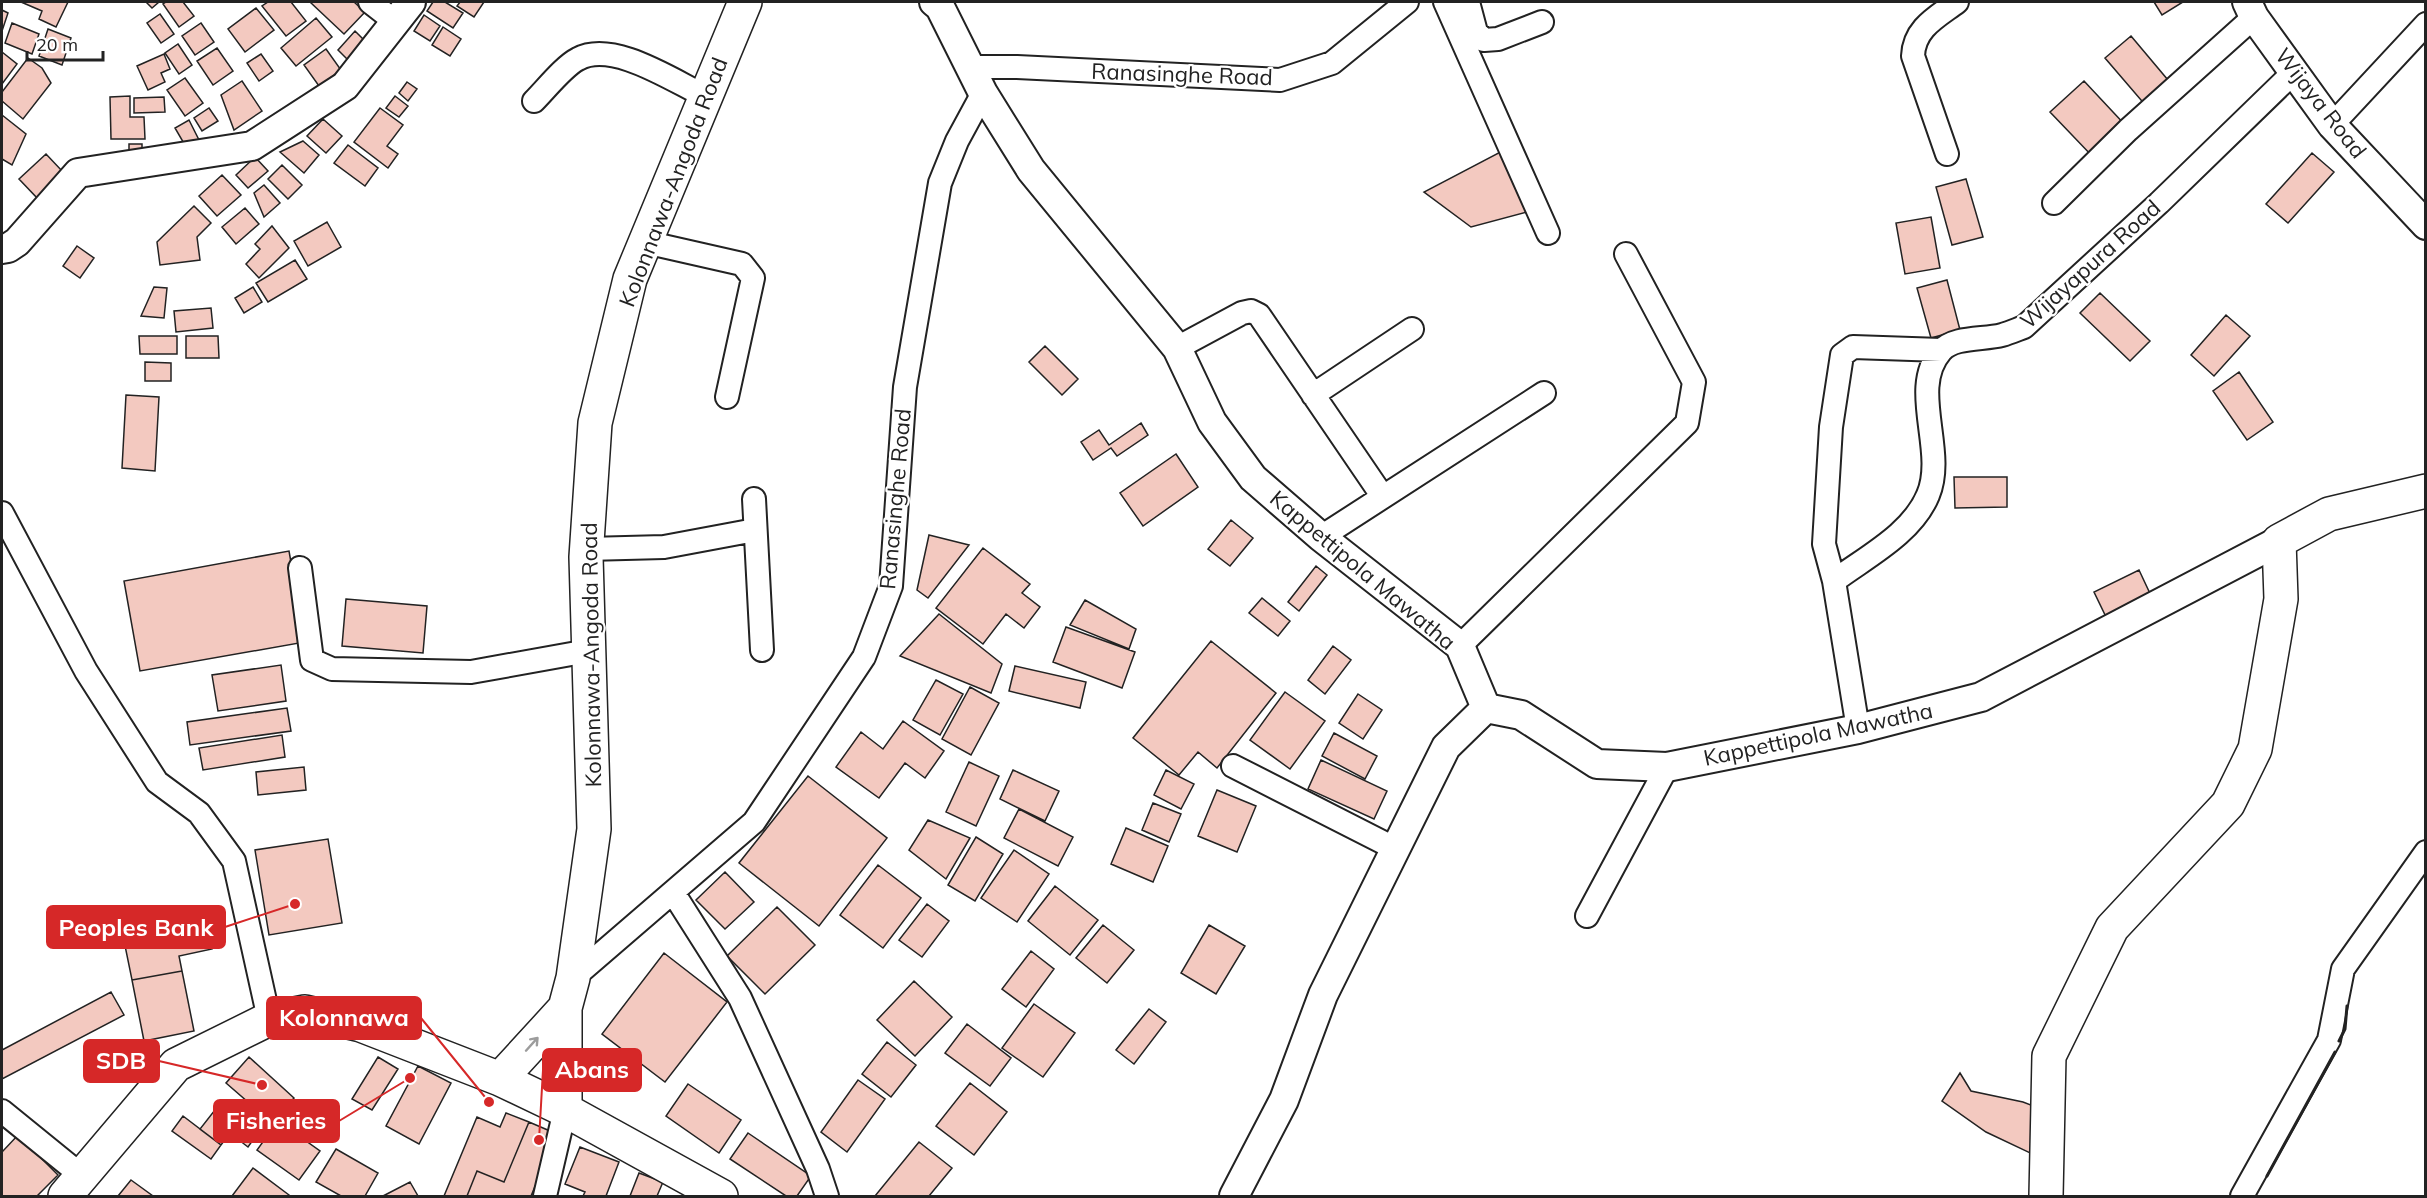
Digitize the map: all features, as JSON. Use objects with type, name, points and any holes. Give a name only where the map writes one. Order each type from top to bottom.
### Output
[{"type":"main road","name":"Kolonnawa-Angoda Road","points":[[565,1110],[569,993],[594,829],[586,549],[595,423],[630,279],[745,2]]},
{"type":"main road","points":[[2046,1197],[2049,1056],[2112,928],[2228,804],[2255,749],[2281,599],[2279,541],[2330,514],[2426,491]]},
{"type":"main road","points":[[500,1079],[569,993]]},
{"type":"main road","points":[[74,1186],[176,1065],[269,1019],[305,1012],[361,1025],[500,1079],[565,1110],[721,1197]]},
{"type":"street","points":[[2,249],[17,242],[78,173],[252,146],[345,86],[404,12],[370,2]]},
{"type":"street","name":"Kappettipola Mawatha","points":[[934,2],[940,7],[983,93],[1030,170],[1177,348],[1212,422],[1253,478],[1321,537],[1460,646],[1485,708],[1521,715],[1597,764],[1667,766],[1858,729],[1981,697],[2279,541]]},
{"type":"street","name":"Ranasinghe Road","points":[[969,67],[1017,67],[1280,80],[1332,63],[1407,2]]},
{"type":"street","points":[[1445,2],[1548,233]]},
{"type":"street","points":[[1468,2],[1476,32],[1484,40],[1498,39],[1542,22]]},
{"type":"street","points":[[1947,154],[1913,56],[1914,43],[1922,29],[1957,2]]},
{"type":"street","points":[[2054,203],[2251,9]]},
{"type":"street","name":"Wijaya Road","points":[[2251,9],[2332,125],[2426,225]]},
{"type":"street","points":[[2332,125],[2426,24]]},
{"type":"street","points":[[534,101],[578,59],[597,53],[628,58],[705,96]]},
{"type":"street","name":"Wijayapura Road","points":[[1941,350],[1965,340],[2001,336],[2024,327],[2159,203],[2295,71]]},
{"type":"street","name":"Ranasinghe Road","points":[[569,993],[754,822],[864,657],[891,586],[905,387],[940,183],[957,141],[983,93]]},
{"type":"street","points":[[645,242],[742,264],[753,278],[727,397]]},
{"type":"street","points":[[1460,646],[1687,423],[1694,382],[1626,254]]},
{"type":"street","points":[[1177,348],[1242,313],[1251,311],[1259,315],[1383,497]]},
{"type":"street","points":[[1313,395],[1412,329]]},
{"type":"street","points":[[1834,581],[1906,528],[1928,495],[1935,453],[1926,393],[1931,370],[1941,350],[1853,347],[1842,355],[1831,427],[1824,544],[1834,581],[1858,729]]},
{"type":"street","points":[[1321,537],[1544,393]]},
{"type":"street","points":[[754,499],[762,650]]},
{"type":"street","points":[[2,513],[86,671],[158,782],[199,813],[234,861],[269,1019]]},
{"type":"street","points":[[586,549],[664,547],[756,530]]},
{"type":"street","points":[[300,568],[312,660],[332,669],[471,672],[588,651]]},
{"type":"street","points":[[1234,1197],[1284,1100],[1323,995],[1394,848],[1446,747],[1485,708]]},
{"type":"street","points":[[1233,766],[1394,848]]},
{"type":"street","points":[[1587,916],[1667,766]]},
{"type":"street","points":[[2242,1197],[2329,1040],[2343,969],[2426,852]]},
{"type":"street","points":[[674,894],[740,999],[818,1169],[827,1197]]},
{"type":"street","points":[[544,1197],[565,1110]]},
{"type":"street","points":[[2,1111],[74,1186]]},
{"type":"building","points":[[21,2],[68,2],[56,27],[39,19],[42,11]]},
{"type":"building","points":[[146,2],[159,2],[152,8]]},
{"type":"building","points":[[183,2],[194,16],[179,27],[163,4]]},
{"type":"building","points":[[268,2],[291,2],[306,21],[286,36],[262,6]]},
{"type":"building","points":[[310,2],[354,2],[365,12],[344,34]]},
{"type":"building","points":[[433,2],[445,2],[463,13],[453,28],[427,11]]},
{"type":"building","points":[[460,2],[484,2],[474,17],[457,6]]},
{"type":"building","points":[[2154,2],[2183,2],[2162,15]]},
{"type":"building","points":[[256,8],[274,30],[245,52],[228,29]]},
{"type":"building","points":[[2,10],[8,13],[2,31]]},
{"type":"building","points":[[160,14],[174,34],[161,43],[147,23]]},
{"type":"building","points":[[424,15],[440,26],[430,41],[414,31]]},
{"type":"building","points":[[316,18],[332,37],[296,66],[281,48]]},
{"type":"building","points":[[12,23],[39,34],[32,54],[5,43]]},
{"type":"building","points":[[201,23],[214,42],[195,55],[182,36]]},
{"type":"building","points":[[443,27],[461,39],[450,56],[432,45]]},
{"type":"building","points":[[48,29],[71,38],[62,65],[39,56]]},
{"type":"building","points":[[355,31],[370,46],[352,64],[338,50]]},
{"type":"building","points":[[2131,36],[2173,86],[2147,107],[2105,58]]},
{"type":"building","points":[[178,44],[192,65],[179,74],[165,53]]},
{"type":"building","points":[[217,48],[233,71],[213,85],[197,61]]},
{"type":"building","points":[[326,49],[341,70],[319,86],[304,65]]},
{"type":"building","points":[[2,52],[17,64],[2,84]]},
{"type":"building","points":[[164,54],[170,69],[161,73],[165,82],[148,90],[137,66]]},
{"type":"building","points":[[261,54],[273,71],[259,81],[247,63]]},
{"type":"building","points":[[28,58],[42,68],[51,83],[23,119],[2,101],[2,92]]},
{"type":"building","points":[[185,78],[203,103],[185,116],[167,90]]},
{"type":"building","points":[[242,81],[262,111],[234,130],[221,95]]},
{"type":"building","points":[[2084,81],[2127,127],[2094,158],[2050,112]]},
{"type":"building","points":[[407,82],[417,89],[408,101],[399,93]]},
{"type":"building","points":[[130,96],[130,117],[144,117],[145,139],[111,139],[110,97]]},
{"type":"building","points":[[395,96],[408,106],[399,117],[386,108]]},
{"type":"building","points":[[164,97],[165,112],[134,113],[134,98]]},
{"type":"building","points":[[209,108],[218,121],[202,131],[194,118]]},
{"type":"building","points":[[380,108],[403,125],[387,146],[398,154],[388,168],[354,142]]},
{"type":"building","points":[[2,115],[26,134],[12,165],[2,159]]},
{"type":"building","points":[[323,119],[342,136],[326,153],[307,136]]},
{"type":"building","points":[[189,120],[199,140],[186,147],[175,128]]},
{"type":"building","points":[[303,141],[319,155],[304,173],[280,152]]},
{"type":"building","points":[[129,144],[142,144],[142,154],[129,154]]},
{"type":"building","points":[[348,145],[378,168],[365,186],[334,163]]},
{"type":"building","points":[[1508,148],[1531,211],[1471,227],[1424,192]]},
{"type":"building","points":[[2312,153],[2334,172],[2288,223],[2266,204]]},
{"type":"building","points":[[46,154],[63,172],[40,201],[19,179]]},
{"type":"building","points":[[255,157],[268,171],[248,188],[236,175]]},
{"type":"building","points":[[282,165],[302,185],[288,199],[268,179]]},
{"type":"building","points":[[222,175],[241,195],[217,216],[199,196]]},
{"type":"building","points":[[1966,179],[1983,237],[1952,245],[1936,187]]},
{"type":"building","points":[[264,185],[280,203],[264,217],[254,193]]},
{"type":"building","points":[[194,206],[211,223],[197,237],[200,260],[160,265],[157,242]]},
{"type":"building","points":[[245,208],[259,224],[236,244],[222,227]]},
{"type":"building","points":[[1931,217],[1940,268],[1905,274],[1896,223]]},
{"type":"building","points":[[327,222],[341,247],[308,266],[294,241]]},
{"type":"building","points":[[272,226],[289,248],[259,278],[246,264],[260,249],[255,244]]},
{"type":"building","points":[[77,246],[94,258],[80,278],[63,266]]},
{"type":"building","points":[[295,260],[307,279],[268,302],[256,283]]},
{"type":"building","points":[[1947,280],[1960,330],[1931,338],[1917,288]]},
{"type":"building","points":[[154,287],[167,288],[164,318],[141,316]]},
{"type":"building","points":[[253,287],[262,302],[244,313],[235,298]]},
{"type":"building","points":[[2100,293],[2150,341],[2130,361],[2080,313]]},
{"type":"building","points":[[211,308],[213,328],[176,332],[174,311]]},
{"type":"building","points":[[2226,315],[2250,336],[2214,376],[2191,355]]},
{"type":"building","points":[[139,336],[177,336],[177,354],[140,354]]},
{"type":"building","points":[[186,336],[218,336],[219,358],[186,358]]},
{"type":"building","points":[[1045,346],[1078,379],[1062,395],[1029,362]]},
{"type":"building","points":[[145,362],[171,363],[171,381],[145,381]]},
{"type":"building","points":[[2239,372],[2273,422],[2247,440],[2213,391]]},
{"type":"building","points":[[126,395],[159,397],[155,471],[122,468]]},
{"type":"building","points":[[1141,423],[1148,435],[1117,456],[1111,448],[1093,460],[1081,442],[1099,430],[1109,445]]},
{"type":"building","points":[[1176,454],[1198,487],[1143,526],[1120,493]]},
{"type":"building","points":[[1954,477],[2007,477],[2007,507],[1955,508]]},
{"type":"building","points":[[1231,520],[1253,538],[1230,566],[1208,549]]},
{"type":"building","points":[[929,535],[969,545],[928,598],[917,590]]},
{"type":"building","points":[[983,548],[1030,584],[1022,593],[1040,607],[1024,628],[1006,614],[983,644],[936,608]]},
{"type":"building","points":[[289,551],[305,642],[140,671],[124,581]]},
{"type":"building","points":[[1316,566],[1327,575],[1299,611],[1288,602]]},
{"type":"building","points":[[2139,570],[2153,600],[2108,621],[2094,592]]},
{"type":"building","points":[[1262,598],[1290,621],[1278,636],[1249,613]]},
{"type":"building","points":[[346,599],[427,606],[423,653],[342,646]]},
{"type":"building","points":[[1085,600],[1136,629],[1129,649],[1070,625]]},
{"type":"building","points":[[939,614],[1002,664],[991,693],[900,656]]},
{"type":"building","points":[[1066,627],[1135,652],[1122,688],[1053,662]]},
{"type":"building","points":[[1211,641],[1276,693],[1217,768],[1198,752],[1179,775],[1133,738]]},
{"type":"building","points":[[1333,646],[1351,660],[1325,694],[1308,680]]},
{"type":"building","points":[[281,665],[286,701],[218,711],[212,675]]},
{"type":"building","points":[[1015,666],[1086,682],[1080,708],[1009,691]]},
{"type":"building","points":[[936,680],[963,694],[940,735],[913,720]]},
{"type":"building","points":[[970,687],[999,703],[971,755],[942,739]]},
{"type":"building","points":[[1285,692],[1325,721],[1290,769],[1250,740]]},
{"type":"building","points":[[1358,694],[1382,710],[1363,739],[1339,723]]},
{"type":"building","points":[[287,708],[291,731],[190,745],[187,722]]},
{"type":"building","points":[[903,721],[944,751],[925,778],[905,763],[879,798],[836,767],[861,732],[883,749]]},
{"type":"building","points":[[1334,733],[1377,756],[1365,779],[1322,756]]},
{"type":"building","points":[[282,735],[285,757],[203,770],[199,748]]},
{"type":"building","points":[[1321,760],[1387,791],[1374,819],[1308,789]]},
{"type":"building","points":[[969,762],[999,776],[976,826],[946,812]]},
{"type":"building","points":[[304,767],[306,790],[258,795],[256,772]]},
{"type":"building","points":[[1013,770],[1059,791],[1045,821],[1000,799]]},
{"type":"building","points":[[1166,770],[1194,784],[1181,809],[1154,795]]},
{"type":"building","points":[[808,776],[887,838],[819,926],[739,863]]},
{"type":"building","points":[[1217,790],[1256,806],[1237,852],[1198,836]]},
{"type":"building","points":[[1153,803],[1181,814],[1169,842],[1142,830]]},
{"type":"building","points":[[1019,809],[1073,837],[1058,866],[1004,838]]},
{"type":"building","points":[[928,820],[970,838],[946,879],[909,850]]},
{"type":"building","points":[[1126,828],[1168,846],[1153,882],[1111,864]]},
{"type":"building","points":[[976,837],[1003,854],[975,901],[948,885]]},
{"type":"building","points":[[328,839],[342,923],[269,935],[255,850]]},
{"type":"building","points":[[1014,850],[1049,874],[1017,922],[981,898]]},
{"type":"building","points":[[878,865],[921,898],[883,948],[840,915]]},
{"type":"building","points":[[725,872],[754,902],[725,929],[696,900]]},
{"type":"building","points":[[1055,886],[1098,920],[1070,955],[1028,921]]},
{"type":"building","points":[[927,904],[949,921],[922,957],[899,940]]},
{"type":"building","points":[[777,907],[815,945],[765,994],[727,956]]},
{"type":"building","points":[[204,910],[212,949],[179,956],[182,971],[132,980],[121,926]]},
{"type":"building","points":[[1103,925],[1134,950],[1107,983],[1076,958]]},
{"type":"building","points":[[1209,925],[1245,946],[1216,994],[1181,973]]},
{"type":"building","points":[[1031,951],[1054,969],[1026,1007],[1002,989]]},
{"type":"building","points":[[664,953],[727,1002],[665,1082],[602,1034]]},
{"type":"building","points":[[182,971],[194,1031],[144,1041],[132,980]]},
{"type":"building","points":[[914,981],[952,1017],[915,1056],[877,1020]]},
{"type":"building","points":[[111,992],[124,1015],[2,1079],[2,1050]]},
{"type":"building","points":[[1034,1004],[1075,1033],[1043,1077],[1002,1048]]},
{"type":"building","points":[[1149,1009],[1166,1022],[1134,1064],[1116,1050]]},
{"type":"building","points":[[967,1024],[1011,1058],[990,1086],[945,1053]]},
{"type":"building","points":[[887,1042],[916,1065],[891,1097],[862,1074]]},
{"type":"building","points":[[249,1057],[294,1098],[272,1123],[226,1083]]},
{"type":"building","points":[[378,1057],[398,1069],[372,1110],[352,1099]]},
{"type":"building","points":[[418,1066],[451,1083],[419,1144],[386,1126]]},
{"type":"building","points":[[1960,1073],[1971,1091],[2023,1102],[2044,1110],[2043,1159],[1986,1132],[1942,1101]]},
{"type":"building","points":[[858,1080],[885,1099],[847,1152],[821,1132]]},
{"type":"building","points":[[970,1083],[1007,1112],[974,1155],[936,1126]]},
{"type":"building","points":[[688,1084],[741,1120],[719,1153],[666,1116]]},
{"type":"building","points":[[222,1101],[260,1130],[248,1147],[230,1133],[221,1145],[200,1129]]},
{"type":"building","points":[[506,1113],[529,1122],[504,1182],[477,1171],[467,1196],[444,1196],[477,1117],[500,1127]]},
{"type":"building","points":[[183,1116],[221,1145],[211,1159],[172,1131]]},
{"type":"building","points":[[278,1121],[320,1151],[299,1180],[257,1150]]},
{"type":"building","points":[[529,1122],[557,1134],[531,1196],[467,1196],[477,1171],[504,1182]]},
{"type":"building","points":[[748,1133],[811,1176],[797,1196],[786,1196],[730,1159]]},
{"type":"building","points":[[18,1135],[58,1175],[37,1196],[2,1196],[2,1152]]},
{"type":"building","points":[[919,1142],[952,1168],[929,1196],[875,1196]]},
{"type":"building","points":[[580,1147],[619,1162],[606,1196],[583,1196],[585,1192],[565,1184]]},
{"type":"building","points":[[336,1149],[378,1173],[365,1196],[341,1196],[316,1182]]},
{"type":"building","points":[[253,1168],[289,1195],[232,1196]]},
{"type":"building","points":[[639,1173],[663,1182],[657,1196],[630,1196]]},
{"type":"building","points":[[131,1180],[153,1196],[118,1196]]},
{"type":"building","points":[[410,1182],[418,1196],[383,1196]]},
{"type":"wall","points":[[2339,1041],[2345,1029],[2347,1006]]},
{"type":"wall","points":[[2267,1176],[2335,1052]]},
{"type":"place","name":"Peoples Bank","points":[[295,904]]},
{"type":"place","name":"Fisheries","points":[[410,1078]]},
{"type":"place","name":"SDB","points":[[262,1085]]},
{"type":"place","name":"Kolonnawa","points":[[489,1102]]},
{"type":"place","name":"Abans","points":[[539,1140]]}]
